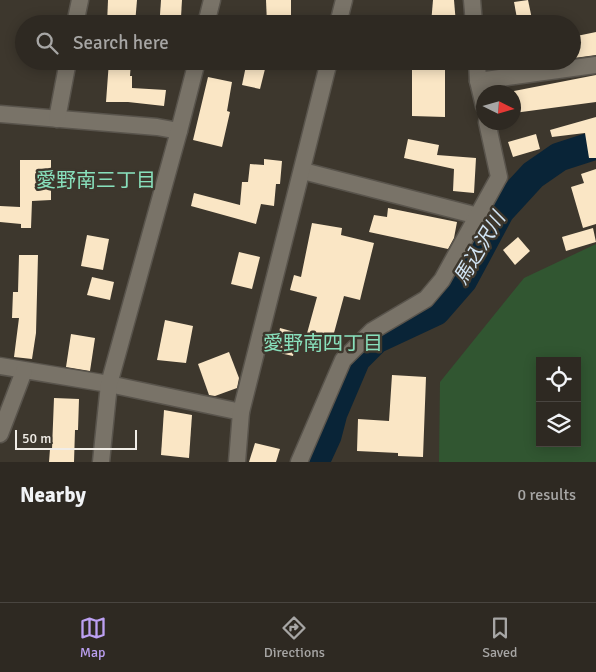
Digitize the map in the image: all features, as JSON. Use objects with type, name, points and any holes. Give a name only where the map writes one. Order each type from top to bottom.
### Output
[{"type":"street","points":[[78,15],[80,0]]},
{"type":"street","points":[[208,15],[212,0]]},
{"type":"street","points":[[340,15],[344,0]]},
{"type":"street","points":[[472,0],[473,15]]},
{"type":"street","points":[[581,67],[596,65]]},
{"type":"street","points":[[57,119],[66,70]]},
{"type":"street","points":[[101,462],[109,384],[179,131],[194,70]]},
{"type":"street","points":[[237,462],[241,412],[327,70]]},
{"type":"street","points":[[477,70],[479,85]]},
{"type":"street","points":[[478,81],[559,70]]},
{"type":"street","points":[[0,114],[157,127],[179,131]]},
{"type":"street","points":[[298,462],[343,360],[372,331],[426,299],[442,280],[499,177],[489,130]]},
{"type":"street","points":[[302,171],[478,216]]},
{"type":"street","points":[[0,366],[109,384],[241,412]]},
{"type":"street","points":[[0,434],[24,370]]},
{"type":"green space","points":[[596,244],[596,462],[439,462],[440,382],[524,278]]},
{"type":"building","points":[[108,0],[137,0],[136,15],[107,15]]},
{"type":"building","points":[[161,0],[182,0],[181,15],[160,15]]},
{"type":"building","points":[[266,0],[291,0],[291,15],[267,15]]},
{"type":"building","points":[[433,0],[454,0],[455,15],[432,15]]},
{"type":"building","points":[[528,0],[531,15],[516,15],[514,2]]},
{"type":"building","points":[[596,32],[596,55],[581,57],[581,35]]},
{"type":"building","points":[[108,70],[130,70],[132,88],[166,90],[164,106],[128,102],[106,102]]},
{"type":"building","points":[[245,70],[265,70],[260,89],[242,85]]},
{"type":"building","points":[[412,70],[445,70],[445,117],[412,116]]},
{"type":"building","points":[[596,75],[596,102],[521,112],[521,90]]},
{"type":"building","points":[[208,77],[232,82],[227,111],[230,112],[222,147],[193,140]]},
{"type":"building","points":[[596,117],[596,158],[589,158],[585,133],[552,137],[550,130]]},
{"type":"building","points":[[536,134],[540,149],[513,157],[508,142]]},
{"type":"building","points":[[408,139],[439,145],[437,155],[476,158],[474,193],[453,191],[454,169],[404,158]]},
{"type":"building","points":[[264,159],[282,161],[280,184],[276,184],[274,206],[261,204],[256,224],[191,206],[194,193],[240,205],[242,182],[248,182],[250,164],[264,165]]},
{"type":"building","points":[[20,160],[51,160],[51,200],[32,201],[31,228],[21,228],[21,224],[0,222],[0,206],[20,207]]},
{"type":"building","points":[[596,169],[596,224],[583,228],[571,187],[584,183],[581,174]]},
{"type":"building","points":[[388,208],[457,222],[454,238],[448,249],[369,232],[374,215],[387,217]]},
{"type":"building","points":[[312,223],[342,228],[341,235],[374,243],[360,300],[344,296],[331,344],[306,337],[317,297],[290,290],[294,275],[301,277]]},
{"type":"building","points":[[593,228],[596,242],[566,251],[562,237]]},
{"type":"building","points":[[87,235],[109,239],[103,270],[81,266]]},
{"type":"building","points":[[518,237],[530,251],[515,265],[503,250]]},
{"type":"building","points":[[239,252],[260,257],[252,289],[231,284]]},
{"type":"building","points":[[19,255],[38,255],[36,333],[32,359],[14,357],[19,318],[12,318],[13,292],[18,292]]},
{"type":"building","points":[[92,277],[114,282],[110,300],[87,295]]},
{"type":"building","points":[[165,320],[193,326],[186,363],[157,360]]},
{"type":"building","points":[[280,328],[298,333],[293,356],[275,352]]},
{"type":"building","points":[[71,334],[95,338],[90,371],[66,367]]},
{"type":"building","points":[[229,352],[239,378],[237,388],[215,396],[209,395],[198,364]]},
{"type":"building","points":[[392,375],[426,377],[423,457],[398,456],[398,453],[357,451],[358,419],[389,421]]},
{"type":"building","points":[[54,398],[79,399],[78,430],[75,430],[74,462],[49,462],[50,449],[52,449]]},
{"type":"building","points":[[164,410],[192,415],[189,458],[161,455]]},
{"type":"building","points":[[255,443],[280,449],[276,462],[249,462]]},
{"type":"waterway","name":"馬込沢川","points":[[315,462],[327,436],[333,413],[356,359],[376,339],[436,311],[463,280],[500,211],[533,175],[559,157],[596,145]]},
{"type":"district","name":"愛野南三丁目","points":[[96,180]]},
{"type":"district","name":"愛野南四丁目","points":[[323,343]]}]
